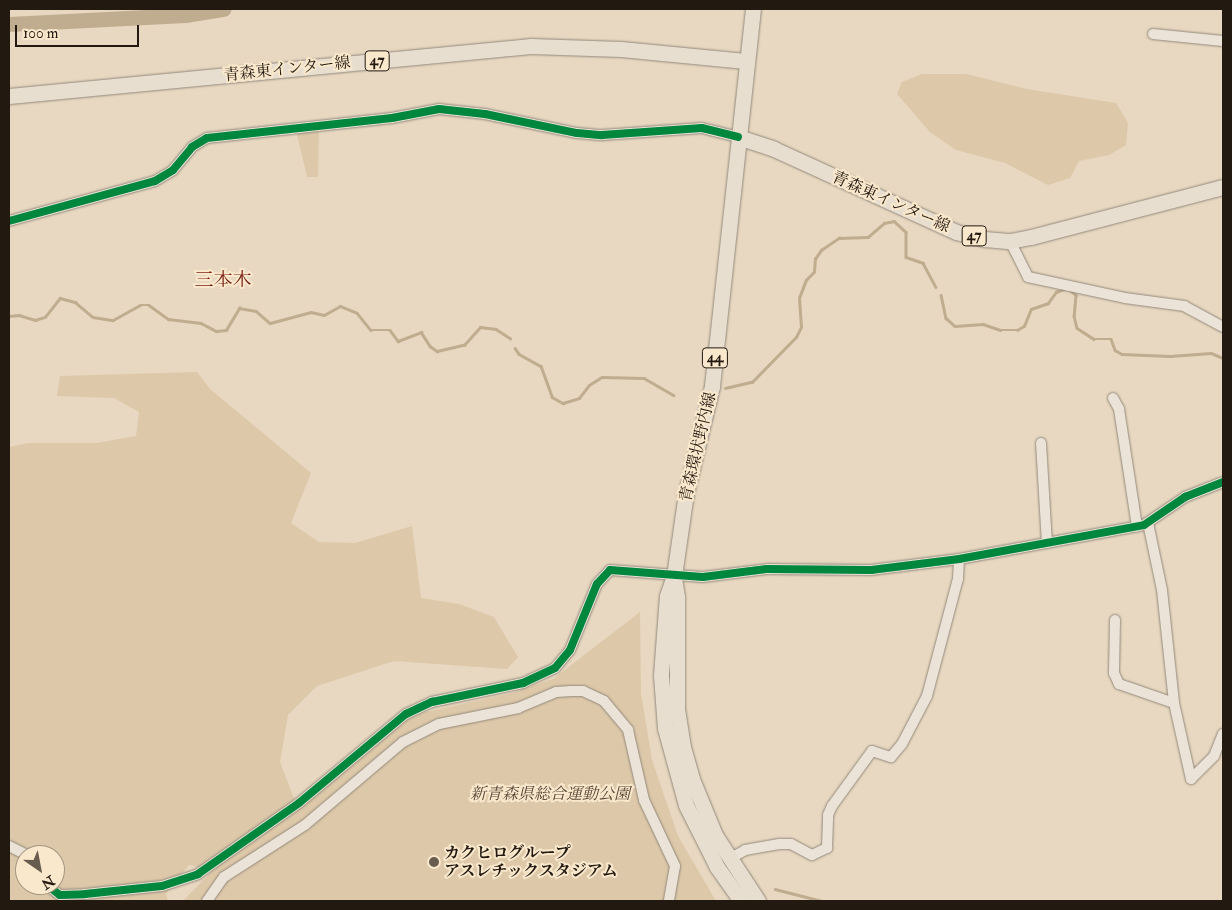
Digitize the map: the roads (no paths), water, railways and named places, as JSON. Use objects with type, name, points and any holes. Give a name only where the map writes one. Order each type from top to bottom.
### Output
[{"type":"main road","name":"44","points":[[738,137],[745,61],[753,9]]},
{"type":"main road","name":"青森東インター線","points":[[9,96],[531,46],[621,49],[745,61]]},
{"type":"main road","name":"青森東インター線","points":[[738,137],[774,149],[956,232],[1010,241],[1223,187]]},
{"type":"main road","name":"青森環状野内線","points":[[738,137],[712,386],[686,493],[674,576],[666,596],[661,675],[667,736],[686,805],[699,834],[741,901]]},
{"type":"main road","name":"青森環状野内線","points":[[674,576],[677,597],[676,700],[683,747],[702,805],[729,859],[758,901]]},
{"type":"street","points":[[1153,34],[1223,41]]},
{"type":"street","points":[[9,221],[155,181],[174,170],[192,147],[207,138],[392,118],[439,109],[485,114],[577,133],[602,135],[702,128],[738,137]]},
{"type":"street","points":[[1010,241],[1028,277],[1125,298],[1184,306],[1223,327]]},
{"type":"street","points":[[1113,398],[1119,409],[1137,527]]},
{"type":"street","points":[[1040,443],[1047,543]]},
{"type":"street","points":[[65,895],[162,886],[198,874],[299,803],[406,714],[432,702],[523,683],[555,668],[570,650],[597,584],[610,570],[703,577],[767,570],[871,570],[959,559],[1137,527],[1148,523],[1185,497],[1223,482]]},
{"type":"street","points":[[1148,523],[1162,590],[1174,703],[1191,779],[1201,772],[1223,741]]},
{"type":"street","points":[[729,859],[745,850],[780,844],[791,844],[812,855],[827,848],[828,815],[832,806],[872,751],[891,757],[902,744],[927,696],[958,579],[959,559]]},
{"type":"street","points":[[1115,620],[1114,673],[1119,684],[1174,703]]},
{"type":"street","points":[[207,901],[224,878],[305,825],[403,742],[439,724],[518,708],[556,692],[571,691],[583,692],[604,701],[628,730],[644,800],[675,866],[669,901]]},
{"type":"waterway","points":[[9,24],[185,15],[224,9]]},
{"type":"waterway","points":[[725,388],[752,382],[796,337],[801,327],[799,298],[806,280],[814,272],[815,259],[821,250],[839,238],[868,237],[884,223],[894,221],[906,232],[906,257],[923,263],[936,287]]},
{"type":"waterway","points":[[941,295],[946,318],[955,326],[983,324],[1000,330],[1017,330],[1024,326],[1031,309],[1048,303],[1056,292],[1064,289]]},
{"type":"waterway","points":[[1070,290],[1076,295],[1074,316],[1077,328],[1094,339],[1111,339],[1115,350],[1122,354],[1170,356],[1211,353],[1223,358]]},
{"type":"waterway","points":[[9,316],[19,315],[35,320],[45,317],[60,298],[75,302],[93,317],[113,320],[140,305],[149,305],[168,319],[201,323],[216,331],[226,330],[239,308],[256,311],[270,323],[311,312],[324,315],[340,306],[357,313],[371,330],[390,330],[398,341],[421,332],[430,346],[437,351],[464,345],[480,327],[496,329],[510,338]]},
{"type":"waterway","points":[[515,348],[519,354],[541,366],[552,397],[563,403],[579,398],[589,385],[602,377],[644,378],[673,395]]},
{"type":"waterway","points":[[775,889],[822,901]]},
{"type":"place","name":"カクヒログループ アスレチックスタジアム","points":[[434,862]]},
{"type":"district","name":"三本木","points":[[223,281]]},
{"type":"park label","name":"新青森県総合運動公園","points":[[550,794]]}]
